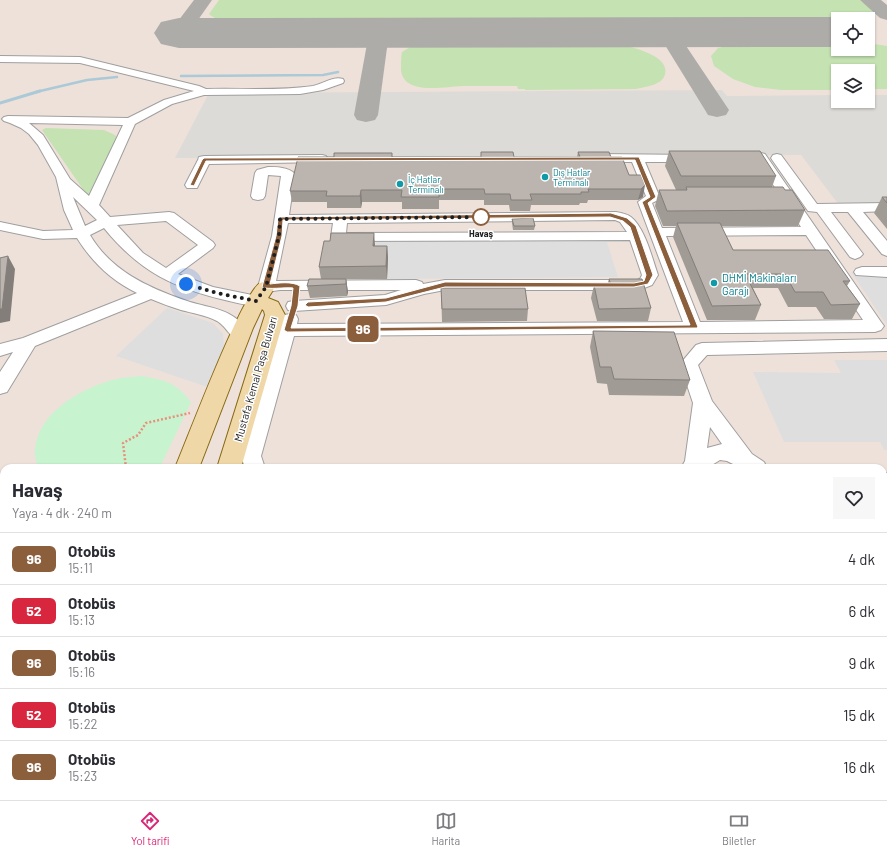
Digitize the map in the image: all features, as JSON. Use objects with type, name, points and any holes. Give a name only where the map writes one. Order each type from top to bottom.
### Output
[{"type":"main road","name":"Mustafa Kemal Paşa Bulvarı","points":[[189,464],[241,334],[261,294],[272,306],[275,315],[230,464]]},
{"type":"lane","points":[[0,58],[80,60],[194,88],[204,92]]},
{"type":"lane","points":[[4,119],[130,122],[168,102],[204,92],[300,91],[319,88],[338,81]]},
{"type":"lane","points":[[4,119],[22,124],[37,134],[62,178],[67,201],[80,234],[113,272],[133,285],[152,293],[223,318],[241,334]]},
{"type":"lane","points":[[92,206],[130,122]]},
{"type":"lane","points":[[287,330],[874,326],[761,157],[745,158]]},
{"type":"lane","points":[[582,158],[706,158]]},
{"type":"lane","points":[[637,158],[654,197]]},
{"type":"lane","points":[[777,158],[813,208],[887,207]]},
{"type":"lane","points":[[192,185],[204,160],[338,159]]},
{"type":"lane","points":[[258,196],[262,173],[266,171],[281,171],[288,174],[280,219],[279,236],[261,294]]},
{"type":"lane","points":[[62,178],[92,206],[137,255],[166,275],[201,289],[261,294],[280,285],[643,284],[648,280],[650,275],[633,226],[621,217],[611,215],[280,219]]},
{"type":"lane","points":[[693,197],[654,197],[645,202],[694,327]]},
{"type":"lane","points":[[771,197],[787,197]]},
{"type":"lane","points":[[822,208],[855,254]]},
{"type":"lane","points":[[852,208],[887,251]]},
{"type":"lane","points":[[0,226],[43,235],[80,234],[106,222],[169,216],[208,245],[166,275]]},
{"type":"lane","points":[[341,218],[338,237],[636,236]]},
{"type":"lane","points":[[657,232],[811,231]]},
{"type":"lane","points":[[862,272],[887,272]]},
{"type":"lane","points":[[294,306],[386,300],[445,284]]},
{"type":"lane","points":[[254,464],[251,456],[294,306],[296,286]]},
{"type":"lane","points":[[0,350],[29,342],[152,293]]},
{"type":"lane","points":[[0,387],[29,342]]},
{"type":"lane","points":[[751,464],[703,404],[690,364],[702,349],[887,345]]},
{"type":"lane","points":[[694,464],[703,404]]},
{"type":"lane","points":[[698,464],[708,456],[720,452],[751,464]]},
{"type":"path","points":[[126,464],[123,443],[138,435],[146,423],[211,407]]},
{"type":"shaded area","points":[[0,0],[887,0],[887,464],[0,464]]},
{"type":"shaded area","points":[[722,90],[727,96],[831,95],[831,108],[875,108],[875,95],[887,95],[887,204],[839,205],[801,155],[175,158],[209,93]]},
{"type":"shaded area","points":[[603,231],[604,234],[630,234],[633,242],[607,242],[618,277],[387,279],[388,258],[374,258],[377,233]]},
{"type":"shaded area","points":[[851,272],[887,272],[887,325]]},
{"type":"shaded area","points":[[167,308],[213,323],[223,334],[224,347],[210,388],[116,356]]},
{"type":"shaded area","points":[[834,360],[887,360],[887,450],[884,450],[880,442],[784,442],[753,372],[841,373]]},
{"type":"green space","points":[[219,0],[860,0],[874,12],[831,12],[831,20],[237,23],[220,21],[209,14]]},
{"type":"green space","points":[[604,41],[642,50],[652,55],[660,60],[665,66],[664,78],[653,85],[636,89],[525,90],[518,89],[517,86],[424,88],[415,86],[408,82],[403,76],[401,67],[402,52],[419,44]]},
{"type":"green space","points":[[831,41],[831,56],[875,56],[875,44],[887,46],[887,89],[875,89],[875,64],[831,64],[831,90],[781,90],[755,87],[733,79],[714,66],[711,56],[718,48],[743,43]]},
{"type":"green space","points":[[46,128],[104,130],[115,135],[118,139],[92,195],[87,195],[42,130]]},
{"type":"green space","points":[[141,376],[164,381],[175,386],[191,402],[162,463],[37,464],[35,451],[38,436],[44,423],[54,412],[77,394],[104,382],[120,378]]},
{"type":"building","points":[[669,151],[760,151],[776,176],[681,176]]},
{"type":"building","points":[[481,152],[513,152],[514,157],[580,157],[578,152],[609,152],[611,157],[622,157],[629,175],[641,175],[645,185],[641,189],[588,189],[589,192],[581,192],[581,194],[530,194],[532,200],[511,200],[510,194],[485,194],[484,189],[439,189],[439,197],[401,197],[402,190],[361,190],[360,196],[326,196],[327,191],[290,191],[298,157],[334,157],[334,153],[392,153],[392,157],[481,157]]},
{"type":"building","points":[[686,187],[783,187],[785,190],[792,190],[805,210],[667,211],[659,190],[687,190]]},
{"type":"building","points":[[882,197],[887,197],[887,203]]},
{"type":"building","points":[[533,218],[535,226],[514,226],[512,219]]},
{"type":"building","points":[[677,223],[720,223],[733,250],[828,250],[850,281],[843,281],[860,304],[831,305],[823,292],[795,292],[785,274],[745,274],[761,305],[712,306]]},
{"type":"building","points":[[331,233],[374,233],[373,246],[387,246],[386,266],[319,267],[324,241],[330,241]]},
{"type":"building","points":[[8,256],[2,309],[0,309],[0,258]]},
{"type":"building","points":[[309,279],[346,279],[346,284],[307,286]]},
{"type":"building","points":[[609,279],[642,279],[651,308],[599,309],[594,285],[611,285]]},
{"type":"building","points":[[441,288],[525,288],[528,309],[442,309]]},
{"type":"building","points":[[593,331],[674,332],[690,380],[614,379],[611,367],[600,367]]},
{"type":"waterway","points":[[181,76],[323,75],[338,72]]},
{"type":"waterway","points":[[39,91],[87,80],[117,77]]},
{"type":"waterway","points":[[0,103],[39,91]]},
{"type":"taxiway","points":[[179,33],[203,0]]},
{"type":"taxiway","points":[[869,0],[887,14]]},
{"type":"taxiway","points":[[667,32],[717,110]]},
{"type":"taxiway","points":[[366,115],[379,33]]},
{"type":"runway","points":[[179,33],[831,32]]},
{"type":"bus line","name":"96","points":[[192,185],[204,160],[637,158],[654,197],[645,202],[694,327],[287,330],[294,306],[296,286],[280,285],[266,287],[279,236],[280,219],[611,215],[621,217],[633,226],[650,275],[648,280],[643,284],[445,284],[433,286],[386,300],[308,305]]},
{"type":"place","name":"Dış Hatlar Terminalı","points":[[545,177]]},
{"type":"place","name":"İç Hatlar Terminalı","points":[[400,184]]},
{"type":"place","name":"Havaş","points":[[481,217]]},
{"type":"place","name":"DHMİ Makinaları Garajı","points":[[714,283]]},
{"type":"route","points":[[186,284],[217,293],[256,301],[266,287],[279,236],[280,219],[484,217],[481,217]]}]
